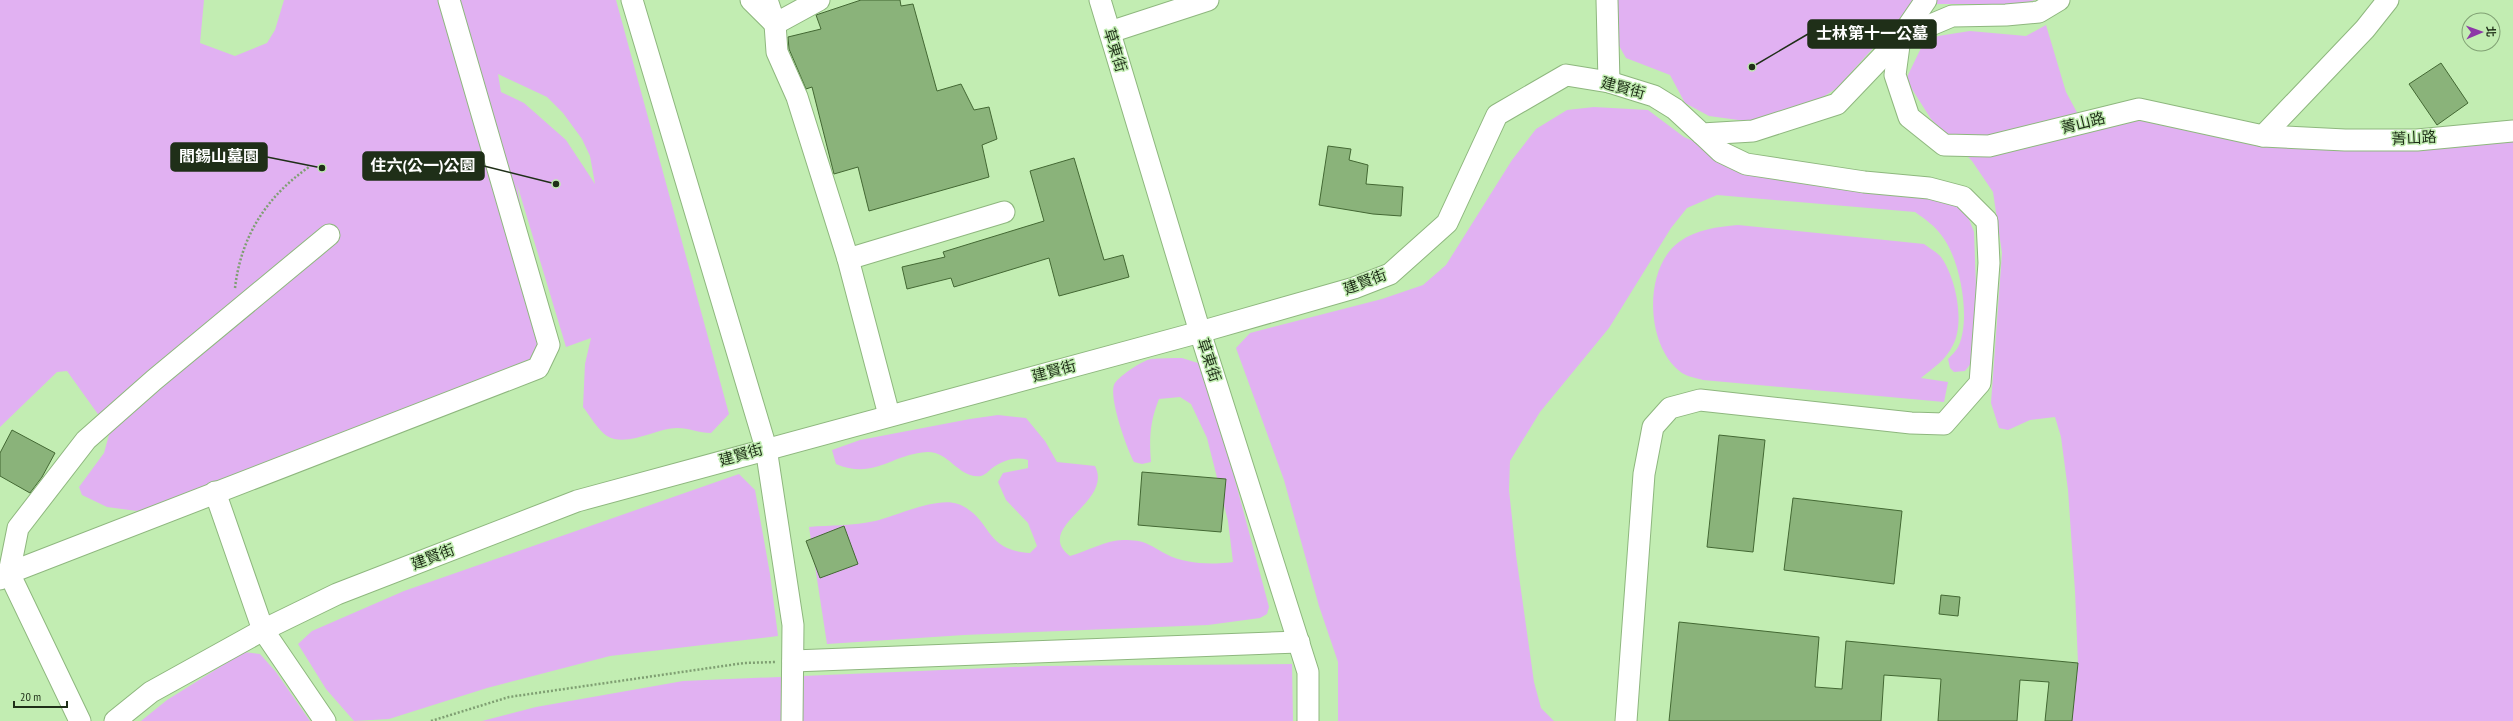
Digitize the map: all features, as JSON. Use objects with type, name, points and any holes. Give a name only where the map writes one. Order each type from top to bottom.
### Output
[{"type":"street","points":[[5,576],[215,492],[538,368],[549,345],[449,0]]},
{"type":"street","points":[[632,0],[766,448],[793,625],[792,721]]},
{"type":"street","points":[[751,0],[775,24]]},
{"type":"street","points":[[767,0],[775,24],[777,52],[797,97],[848,259],[889,416]]},
{"type":"street","points":[[775,24],[819,0]]},
{"type":"street","name":"草東街","points":[[1100,0],[1200,332],[1308,672],[1308,721]]},
{"type":"street","points":[[1110,32],[1208,0]]},
{"type":"street","points":[[1607,0],[1609,82]]},
{"type":"street","points":[[1702,134],[1753,131],[1837,104],[1900,38],[1926,0]]},
{"type":"street","points":[[1900,38],[1952,16],[2006,15],[2039,12],[2059,0]]},
{"type":"street","points":[[2263,136],[2365,29],[2388,0]]},
{"type":"street","name":"菁山路","points":[[1900,38],[1895,75],[1909,117],[1944,145],[1989,146],[2139,109],[2263,136],[2345,140],[2417,140],[2513,131]]},
{"type":"street","name":"建賢街","points":[[115,721],[151,692],[263,630],[337,594],[576,501],[766,448],[1200,332],[1354,288],[1390,274],[1446,223],[1497,115],[1566,75],[1609,82],[1654,96],[1675,109],[1721,152],[1746,164],[1864,182],[1929,188],[1963,197],[1987,221],[1989,263],[1980,382],[1944,424],[1911,423],[1700,400],[1670,408],[1653,426],[1644,474],[1626,721]]},
{"type":"street","points":[[848,259],[1004,212]]},
{"type":"street","points":[[80,721],[5,576],[18,528],[86,440],[154,380],[329,235]]},
{"type":"street","points":[[215,492],[263,630],[325,721]]},
{"type":"street","points":[[793,661],[1299,642]]},
{"type":"path","points":[[232,315],[237,270],[247,239],[265,208],[278,192],[287,182],[309,167]]},
{"type":"path","points":[[431,721],[509,697],[744,663],[793,661]]},
{"type":"shaded area","points":[[0,0],[204,0],[200,43],[235,56],[267,43],[275,30],[284,0],[616,0],[729,414],[711,433],[677,428],[623,440],[607,436],[597,427],[583,407],[585,364],[591,338],[566,347],[517,184],[544,356],[172,501],[137,511],[107,507],[82,495],[79,487],[104,453],[110,431],[67,371],[57,372],[0,427]],"holes":[[[498,74],[547,97],[563,113],[582,139],[590,156],[595,184],[566,140],[524,103],[501,92]]]},
{"type":"shaded area","points":[[1618,0],[2035,0],[2023,4],[1913,4],[1837,88],[1795,115],[1753,122],[1709,116],[1685,103],[1670,75],[1626,58],[1618,44]]},
{"type":"shaded area","points":[[2046,25],[2066,92],[2087,131],[2136,119],[2259,143],[2513,138],[2513,721],[2072,721],[2078,663],[2068,490],[2061,437],[2055,417],[2030,420],[2008,430],[1999,428],[1991,403],[2002,253],[1993,192],[1972,161],[1931,119],[1910,86],[1907,77],[1922,46],[1938,36],[1970,31],[2026,36]]},
{"type":"shaded area","points":[[1594,107],[1648,110],[1684,137],[1771,176],[1946,201],[1965,209],[1974,232],[1976,288],[1972,362],[1965,371],[1954,372],[1950,368],[1948,359],[1956,351],[1962,333],[1964,304],[1962,289],[1954,259],[1942,236],[1933,226],[1915,212],[1717,195],[1687,208],[1671,228],[1609,328],[1540,412],[1510,461],[1509,490],[1516,555],[1534,682],[1541,708],[1554,721],[1338,721],[1338,662],[1319,606],[1284,480],[1236,348],[1250,333],[1382,299],[1423,285],[1446,265],[1512,160],[1536,129],[1567,110]]},
{"type":"shaded area","points":[[1738,225],[1924,244],[1937,253],[1946,266],[1955,288],[1958,313],[1957,335],[1947,355],[1921,378],[1948,382],[1944,402],[1703,380],[1682,373],[1670,361],[1661,345],[1655,327],[1653,308],[1654,288],[1659,270],[1667,254],[1679,242],[1693,234],[1707,229]]},
{"type":"shaded area","points":[[1182,358],[1201,364],[1218,416],[1269,607],[1267,614],[1260,618],[1208,625],[964,635],[827,644],[809,527],[867,523],[928,505],[949,502],[958,504],[969,510],[977,517],[995,540],[1003,546],[1015,551],[1030,553],[1037,546],[1028,523],[1006,500],[998,482],[1003,473],[1028,468],[1028,460],[1009,460],[995,466],[981,476],[973,476],[966,473],[942,456],[927,452],[903,457],[872,468],[849,468],[836,464],[832,450],[860,440],[998,415],[1026,418],[1045,441],[1057,462],[1095,466],[1098,479],[1094,492],[1066,525],[1061,535],[1061,545],[1070,556],[1117,540],[1131,540],[1146,543],[1166,554],[1190,562],[1233,562],[1228,521],[1207,438],[1191,404],[1180,397],[1159,399],[1151,430],[1151,462],[1142,464],[1134,462],[1123,436],[1116,412],[1113,392],[1114,385],[1124,374],[1147,360]]},
{"type":"shaded area","points":[[739,474],[755,490],[770,574],[778,636],[610,656],[487,688],[389,719],[354,721],[326,689],[298,644],[312,631],[404,591]]},
{"type":"shaded area","points":[[244,652],[260,654],[276,672],[310,721],[141,721],[167,700]]},
{"type":"shaded area","points":[[1292,664],[1293,721],[482,721],[536,707],[683,681],[1038,666]]},
{"type":"building","points":[[861,0],[900,0],[901,6],[913,4],[937,91],[961,84],[974,110],[989,107],[997,139],[982,145],[989,177],[869,211],[858,167],[834,174],[812,87],[806,89],[789,49],[788,37],[821,29],[816,15]]},
{"type":"building","points":[[2441,63],[2468,103],[2437,125],[2409,84]]},
{"type":"building","points":[[1328,146],[1351,149],[1349,160],[1368,165],[1366,184],[1403,187],[1401,216],[1373,214],[1319,205]]},
{"type":"building","points":[[1074,158],[1104,260],[1123,255],[1129,277],[1059,296],[1049,258],[954,287],[951,278],[907,289],[902,267],[945,257],[943,252],[1044,221],[1030,171]]},
{"type":"building","points":[[12,430],[55,453],[42,477],[30,493],[0,476],[0,453]]},
{"type":"building","points":[[1719,435],[1765,440],[1753,552],[1707,547]]},
{"type":"building","points":[[1142,472],[1226,479],[1221,532],[1138,525]]},
{"type":"building","points":[[1793,498],[1902,511],[1894,584],[1784,570]]},
{"type":"building","points":[[844,526],[858,564],[820,578],[806,541]]},
{"type":"building","points":[[1941,595],[1960,597],[1958,616],[1939,614]]},
{"type":"building","points":[[1679,622],[1819,637],[1815,687],[1842,689],[1846,641],[2078,663],[2072,721],[2045,721],[2049,682],[2020,680],[2017,721],[1938,721],[1941,679],[1884,675],[1881,721],[1669,721]]},
{"type":"place","name":"士林第十一公墓","points":[[1752,67]]},
{"type":"place","name":"閻錫山墓園","points":[[322,168]]},
{"type":"place","name":"住六(公一)公園","points":[[556,184]]}]
